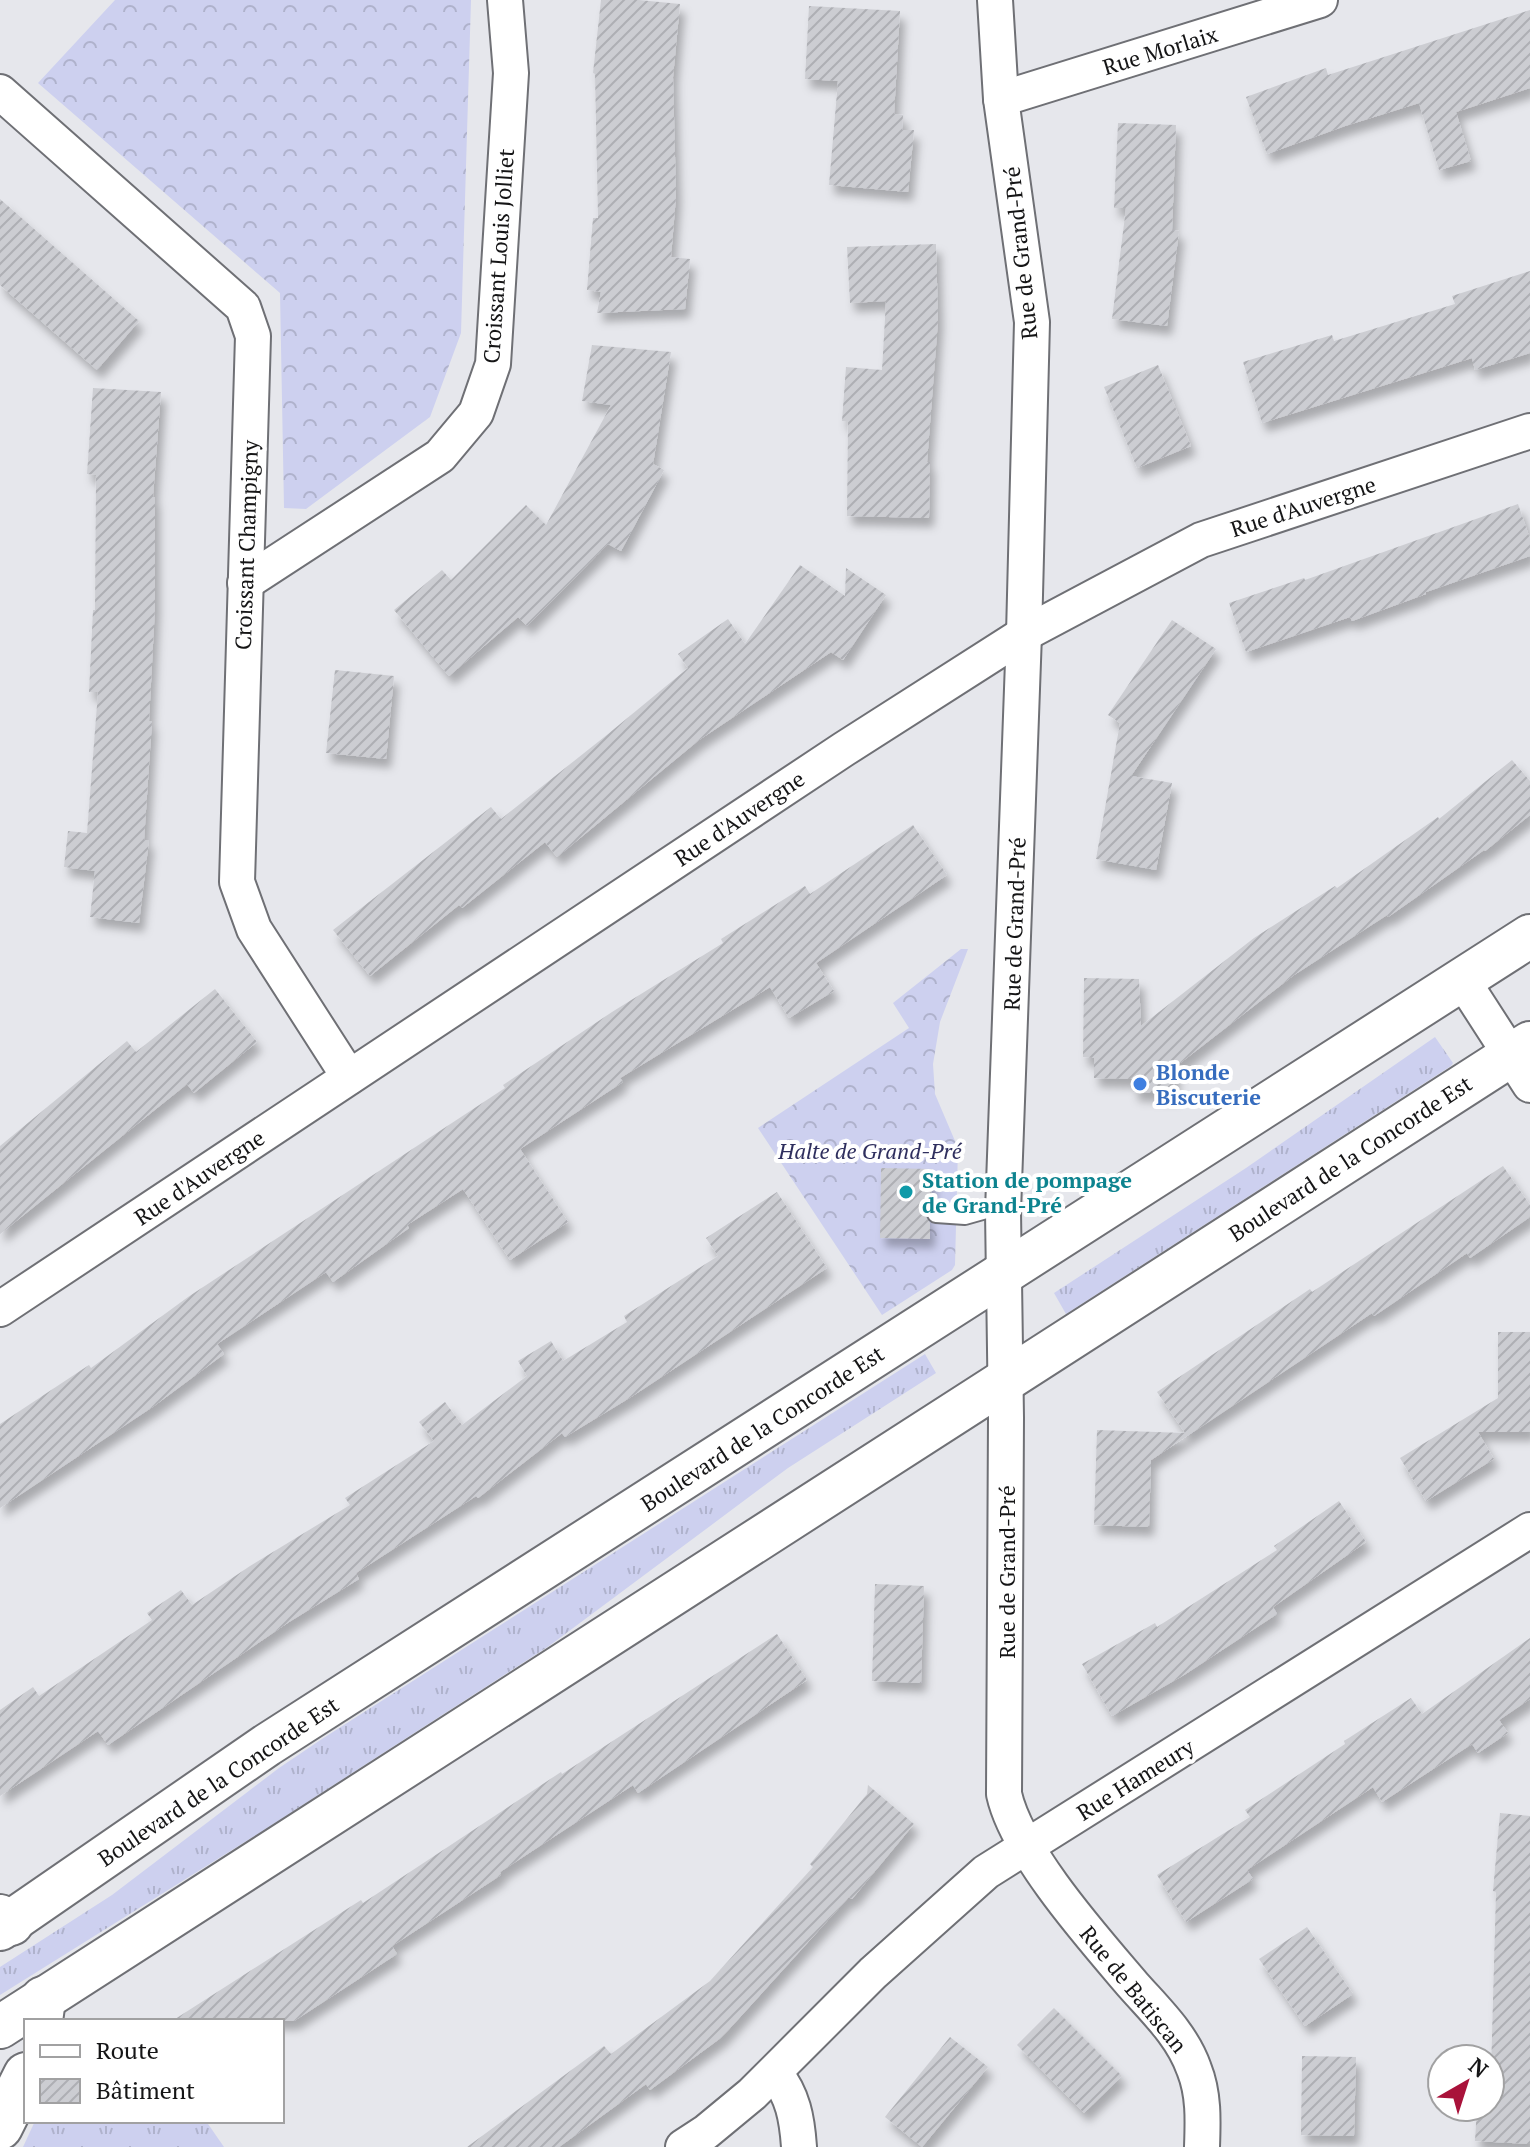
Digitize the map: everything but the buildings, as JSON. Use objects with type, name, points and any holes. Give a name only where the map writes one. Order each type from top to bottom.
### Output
[{"type":"highway","points":[[0,2127],[24,2079]]},
{"type":"street","name":"Croissant Louis Jolliet","points":[[245,583],[440,456],[476,413],[493,364],[511,73],[505,0]]},
{"type":"street","name":"Rue de Grand-Pré","points":[[995,0],[1001,99],[1032,322],[1004,1205],[1004,1794],[1010,1817],[1026,1845]]},
{"type":"street","name":"Rue Morlaix","points":[[1001,99],[1320,0]]},
{"type":"street","name":"Croissant Champigny","points":[[0,92],[243,307],[253,336],[237,882],[254,929],[349,1077]]},
{"type":"street","name":"Rue d'Auvergne","points":[[0,1309],[871,731],[1024,634],[1201,540],[1530,431]]},
{"type":"street","name":"Boulevard de la Concorde Est","points":[[4,1923],[267,1745],[1530,936]]},
{"type":"street","points":[[1461,978],[1524,1061]]},
{"type":"street","name":"Boulevard de la Concorde Est","points":[[0,2027],[42,2010],[1006,1380],[1524,1061]]},
{"type":"street","name":"Rue Hameury","points":[[683,2147],[732,2112],[775,2073],[823,2021],[922,1927],[986,1872],[1530,1530]]},
{"type":"street","name":"Rue de Batiscan","points":[[1026,1845],[1078,1919],[1166,2022],[1187,2053],[1200,2088],[1202,2147]]},
{"type":"street","points":[[775,2073],[793,2104],[799,2147]]},
{"type":"lane","points":[[936,1214],[965,1216],[1004,1205]]},
{"type":"green space","points":[[115,0],[471,0],[461,333],[430,417],[306,509],[284,508],[280,293],[38,83]]},
{"type":"green space","name":"Halte de Grand-Pré","points":[[961,949],[968,949],[940,1022],[933,1064],[935,1094],[958,1148],[955,1265],[952,1270],[882,1315],[758,1128],[909,1028],[893,1003]]},
{"type":"green space","points":[[1435,1037],[1453,1063],[1451,1066],[1066,1314],[1054,1293],[1246,1168]]},
{"type":"green space","points":[[925,1354],[936,1373],[788,1468],[549,1646],[0,1995],[0,1967],[112,1895],[279,1768]]},
{"type":"green space","points":[[34,2123],[207,2123],[224,2147],[23,2147]]},
{"type":"place","name":"Blonde Biscuterie","points":[[1140,1084]]},
{"type":"place","name":"Station de pompage de Grand-Pré","points":[[906,1192]]}]
